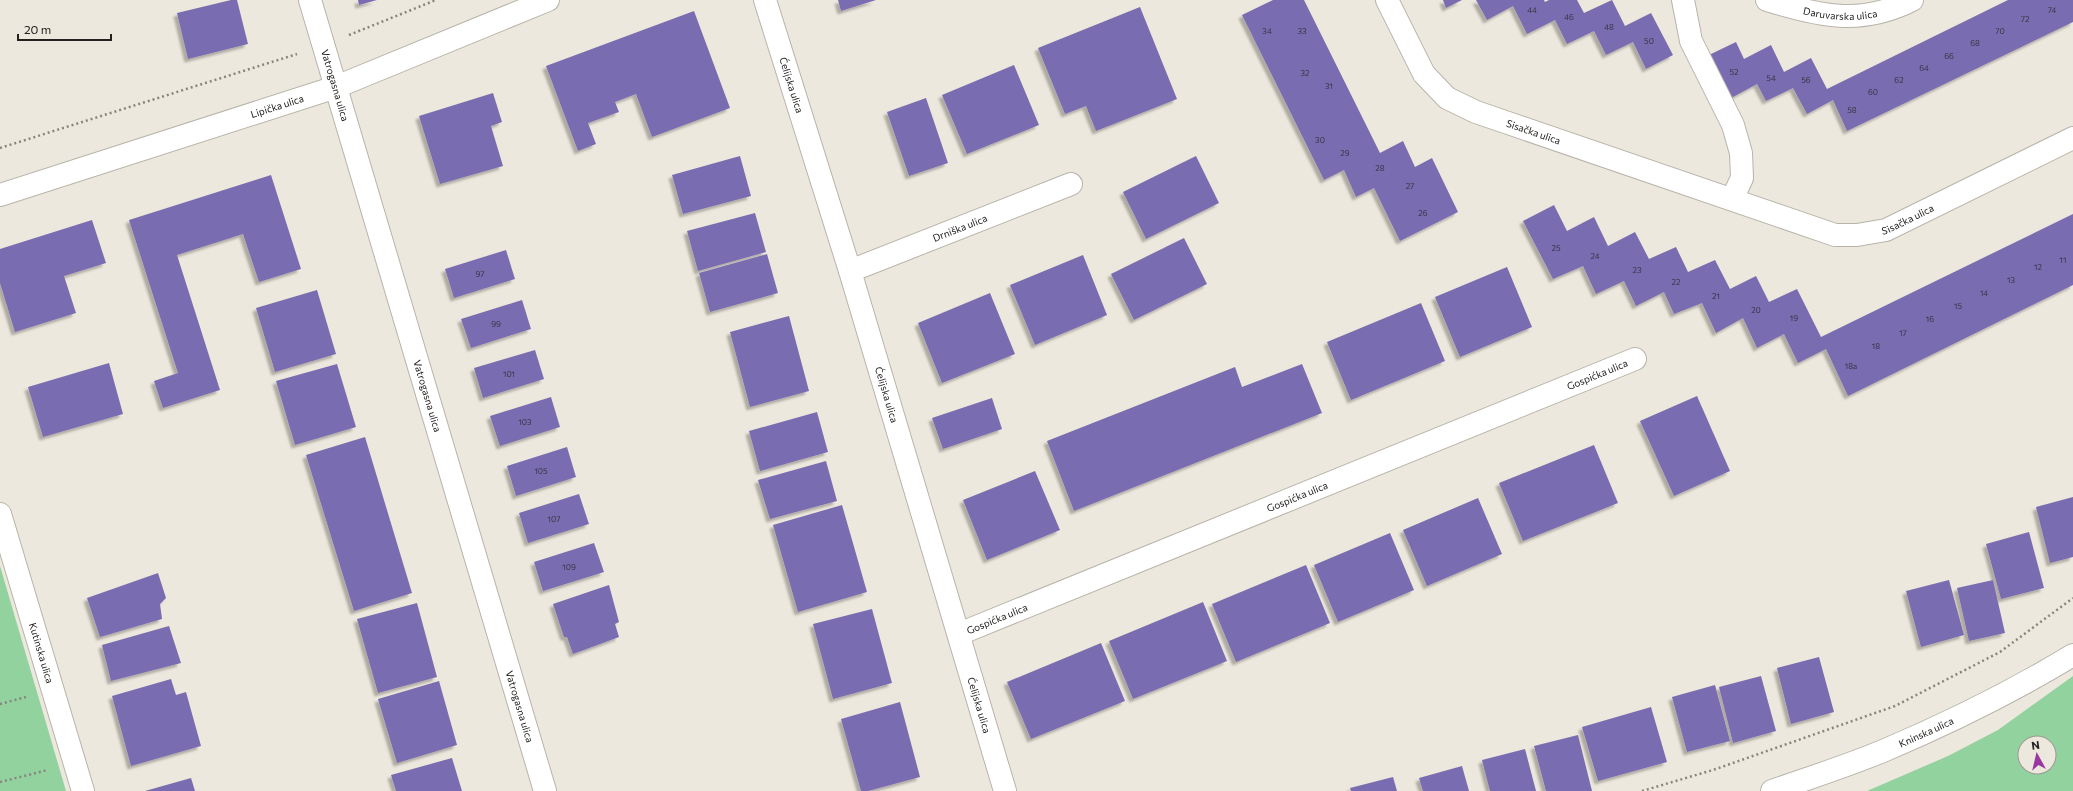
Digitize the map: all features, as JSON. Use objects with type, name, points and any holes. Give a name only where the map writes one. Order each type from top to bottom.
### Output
[{"type":"street","name":"Vatrogasna ulica","points":[[310,0],[545,791]]},
{"type":"street","name":"Lipička ulica","points":[[0,195],[336,87],[548,0]]},
{"type":"street","name":"Ćelijska ulica","points":[[765,0],[850,271],[1005,791]]},
{"type":"street","name":"Sisačka ulica","points":[[1388,0],[1424,74],[1447,98],[1476,112],[1835,234],[1857,235],[1886,230],[2073,138]]},
{"type":"street","points":[[1683,0],[1691,41],[1733,125],[1741,153],[1742,178],[1732,199]]},
{"type":"street","name":"Daruvarska ulica","points":[[1767,0],[1798,10],[1835,16],[1870,16],[1912,0]]},
{"type":"street","name":"Drniška ulica","points":[[850,271],[1071,184]]},
{"type":"street","name":"Gospićka ulica","points":[[959,634],[1635,359]]},
{"type":"street","name":"Kutinska ulica","points":[[0,514],[83,791]]},
{"type":"street","name":"Kninska ulica","points":[[1772,791],[1882,751],[1968,713],[2032,680],[2073,655]]},
{"type":"path","points":[[0,148],[324,45],[436,0]]},
{"type":"path","points":[[1642,791],[1713,770],[1895,706],[2000,652],[2073,598]]},
{"type":"path","points":[[0,782],[74,763]]},
{"type":"green space","points":[[0,566],[66,791],[0,791]]},
{"type":"green space","points":[[2073,676],[2073,791],[1867,791],[1948,756],[1998,730]]},
{"type":"building","points":[[231,0],[237,0],[248,44],[188,59],[177,13]]},
{"type":"building","points":[[358,0],[377,0],[359,5]]},
{"type":"building","points":[[838,0],[876,0],[841,11]]},
{"type":"building","points":[[1273,0],[1304,0],[1380,153],[1403,141],[1415,167],[1432,158],[1458,212],[1400,241],[1374,188],[1356,197],[1344,170],[1324,180],[1242,15]]},
{"type":"building","points":[[1443,0],[1462,0],[1446,8]]},
{"type":"building","points":[[1476,0],[1544,0],[1545,2],[1549,0],[1577,0],[1584,13],[1612,0],[1625,26],[1651,13],[1673,55],[1646,69],[1633,42],[1606,55],[1594,31],[1567,44],[1555,20],[1527,34],[1513,6],[1487,20]]},
{"type":"building","points":[[2008,0],[2073,0],[2073,22],[1847,131],[1833,100],[1807,114],[1793,88],[1766,101],[1757,84],[1731,98],[1709,55],[1736,42],[1744,59],[1771,45],[1784,72],[1811,58],[1827,89]]},
{"type":"building","points":[[1140,7],[1177,99],[1096,131],[1086,106],[1065,114],[1038,48]]},
{"type":"building","points":[[694,11],[730,108],[652,137],[636,94],[615,102],[619,112],[588,123],[596,144],[578,151],[546,66]]},
{"type":"building","points":[[1014,65],[1039,125],[967,154],[942,95]]},
{"type":"building","points":[[493,93],[502,122],[491,126],[503,166],[440,184],[419,116]]},
{"type":"building","points":[[926,98],[948,163],[909,176],[887,112]]},
{"type":"building","points":[[740,156],[751,196],[683,214],[672,175]]},
{"type":"building","points":[[1196,156],[1219,203],[1146,239],[1123,192]]},
{"type":"building","points":[[271,175],[301,269],[259,282],[243,234],[177,255],[220,390],[163,408],[154,381],[178,373],[129,220]]},
{"type":"building","points":[[1554,205],[1567,231],[1594,217],[1608,246],[1635,232],[1649,259],[1676,247],[1688,272],[1715,260],[1730,289],[1756,276],[1769,302],[1797,289],[1821,337],[2073,214],[2073,285],[1848,396],[1826,349],[1798,363],[1784,334],[1757,348],[1743,318],[1716,333],[1702,303],[1674,314],[1664,292],[1636,306],[1624,281],[1596,294],[1583,266],[1553,279],[1523,221]]},
{"type":"building","points":[[755,213],[766,252],[698,271],[687,231]]},
{"type":"building","points":[[92,220],[106,263],[64,276],[76,313],[15,332],[0,283],[0,249]]},
{"type":"building","points":[[1184,238],[1207,284],[1134,320],[1111,274]]},
{"type":"building","points":[[506,250],[515,279],[454,298],[445,269]]},
{"type":"building","points":[[767,254],[778,293],[710,312],[699,273]]},
{"type":"building","points":[[1083,255],[1107,315],[1035,345],[1010,285]]},
{"type":"building","points":[[1507,267],[1532,327],[1460,357],[1435,297]]},
{"type":"building","points":[[317,290],[336,354],[275,372],[256,308]]},
{"type":"building","points":[[990,293],[1015,354],[942,383],[918,323]]},
{"type":"building","points":[[522,300],[531,329],[471,348],[461,319]]},
{"type":"building","points":[[1421,303],[1445,361],[1351,400],[1327,342]]},
{"type":"building","points":[[789,316],[809,391],[750,407],[730,332]]},
{"type":"building","points":[[535,350],[544,379],[483,398],[474,368]]},
{"type":"building","points":[[109,363],[123,414],[43,437],[28,387]]},
{"type":"building","points":[[337,364],[356,427],[295,445],[276,381]]},
{"type":"building","points":[[1302,364],[1322,413],[1074,511],[1047,441],[1235,367],[1242,387]]},
{"type":"building","points":[[1697,396],[1730,471],[1674,496],[1640,421]]},
{"type":"building","points":[[551,397],[560,427],[500,446],[490,416]]},
{"type":"building","points":[[992,398],[1002,429],[943,449],[932,418]]},
{"type":"building","points":[[817,412],[828,452],[760,471],[749,431]]},
{"type":"building","points":[[365,437],[412,593],[354,611],[306,455]]},
{"type":"building","points":[[1594,445],[1618,503],[1523,541],[1499,483]]},
{"type":"building","points":[[567,447],[576,477],[516,496],[507,466]]},
{"type":"building","points":[[826,461],[837,501],[770,519],[758,480]]},
{"type":"building","points":[[1035,471],[1060,530],[987,560],[963,500]]},
{"type":"building","points":[[579,494],[589,524],[528,543],[519,513]]},
{"type":"building","points":[[2073,497],[2073,557],[2050,563],[2036,507]]},
{"type":"building","points":[[1478,498],[1502,554],[1427,586],[1403,530]]},
{"type":"building","points":[[842,505],[867,592],[798,612],[773,525]]},
{"type":"building","points":[[2029,532],[2044,588],[2001,599],[1986,544]]},
{"type":"building","points":[[1390,533],[1414,590],[1338,622],[1314,565]]},
{"type":"building","points":[[594,543],[604,572],[543,591],[534,562]]},
{"type":"building","points":[[1306,565],[1330,623],[1236,662],[1212,604]]},
{"type":"building","points":[[158,573],[166,598],[160,604],[162,619],[100,637],[87,598]]},
{"type":"building","points":[[1949,580],[1964,635],[1921,647],[1906,591]]},
{"type":"building","points":[[1993,580],[2005,633],[1969,641],[1957,588]]},
{"type":"building","points":[[609,585],[619,622],[615,624],[619,637],[573,654],[567,637],[564,637],[553,604]]},
{"type":"building","points":[[1203,602],[1227,661],[1133,699],[1109,641]]},
{"type":"building","points":[[417,603],[437,677],[378,693],[357,619]]},
{"type":"building","points":[[872,609],[892,683],[833,699],[813,624]]},
{"type":"building","points":[[169,626],[181,663],[111,681],[102,645]]},
{"type":"building","points":[[1101,643],[1125,701],[1031,739],[1007,682]]},
{"type":"building","points":[[1819,657],[1834,712],[1791,724],[1777,668]]},
{"type":"building","points":[[1761,676],[1776,731],[1733,743],[1719,687]]},
{"type":"building","points":[[171,679],[176,695],[186,692],[201,746],[131,766],[112,696]]},
{"type":"building","points":[[439,681],[457,745],[397,763],[378,699]]},
{"type":"building","points":[[1715,685],[1730,741],[1687,752],[1672,697]]},
{"type":"building","points":[[900,702],[920,777],[868,791],[861,791],[841,719]]},
{"type":"building","points":[[1651,707],[1667,762],[1598,781],[1582,727]]},
{"type":"building","points":[[1578,735],[1592,791],[1546,791],[1534,746]]},
{"type":"building","points":[[1525,749],[1536,791],[1490,791],[1482,760]]},
{"type":"building","points":[[452,758],[462,791],[396,791],[391,775]]},
{"type":"building","points":[[1462,766],[1469,791],[1423,791],[1419,778]]},
{"type":"building","points":[[1393,777],[1397,791],[1351,791],[1350,788]]},
{"type":"building","points":[[191,778],[195,791],[145,791]]}]
